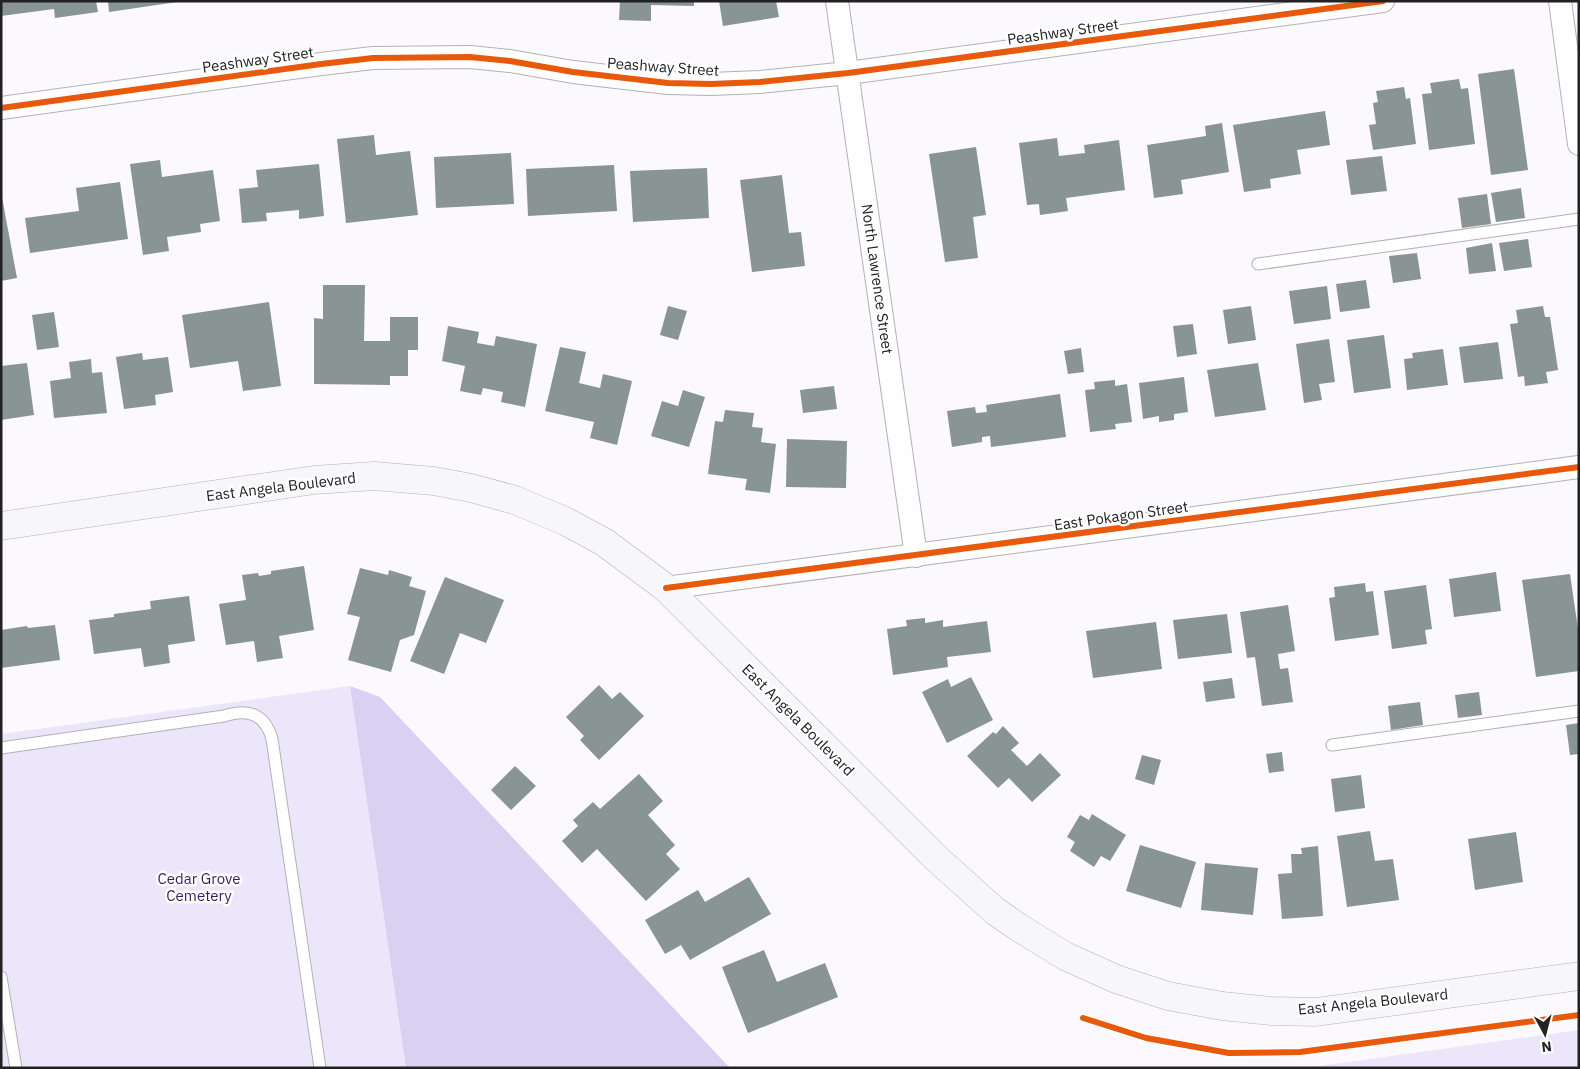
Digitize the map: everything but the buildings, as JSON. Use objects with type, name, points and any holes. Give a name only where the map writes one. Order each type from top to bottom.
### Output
[{"type":"main road","name":"East Angela Boulevard","points":[[1,526],[322,479],[374,476],[434,481],[472,488],[515,500],[565,520],[604,542],[666,588],[936,858],[995,911],[1065,956],[1116,979],[1168,996],[1222,1006],[1272,1011],[1316,1012],[1579,976]]},
{"type":"street","name":"North Lawrence Street","points":[[837,1],[916,556]]},
{"type":"street","name":"Peashway Street","points":[[1,108],[373,58],[470,57],[668,83],[760,82],[848,74],[1383,1]]},
{"type":"street","points":[[1560,1],[1579,144]]},
{"type":"street","name":"East Pokagon Street","points":[[666,588],[1579,467]]},
{"type":"lane","points":[[1258,264],[1579,219]]},
{"type":"lane","points":[[1332,745],[1579,711]]},
{"type":"lane","points":[[1,748],[224,716],[237,712],[248,712],[261,719],[270,730],[272,739],[320,1068]]},
{"type":"lane","points":[[1,977],[16,1068]]},
{"type":"green space","name":"Cedar Grove Cemetery","points":[[350,686],[406,1068],[1,1068],[1,734]]},
{"type":"green space","points":[[1579,1030],[1579,1068],[1305,1068]]},
{"type":"shaded area","points":[[350,686],[380,697],[730,1068],[406,1068]]},
{"type":"cycle path","points":[[1,108],[373,58],[470,57],[668,83],[760,82],[848,73],[1383,1]]},
{"type":"cycle path","points":[[666,588],[1579,467]]},
{"type":"cycle path","points":[[1083,1018],[1146,1038],[1229,1053],[1300,1052],[1579,1015]]}]
